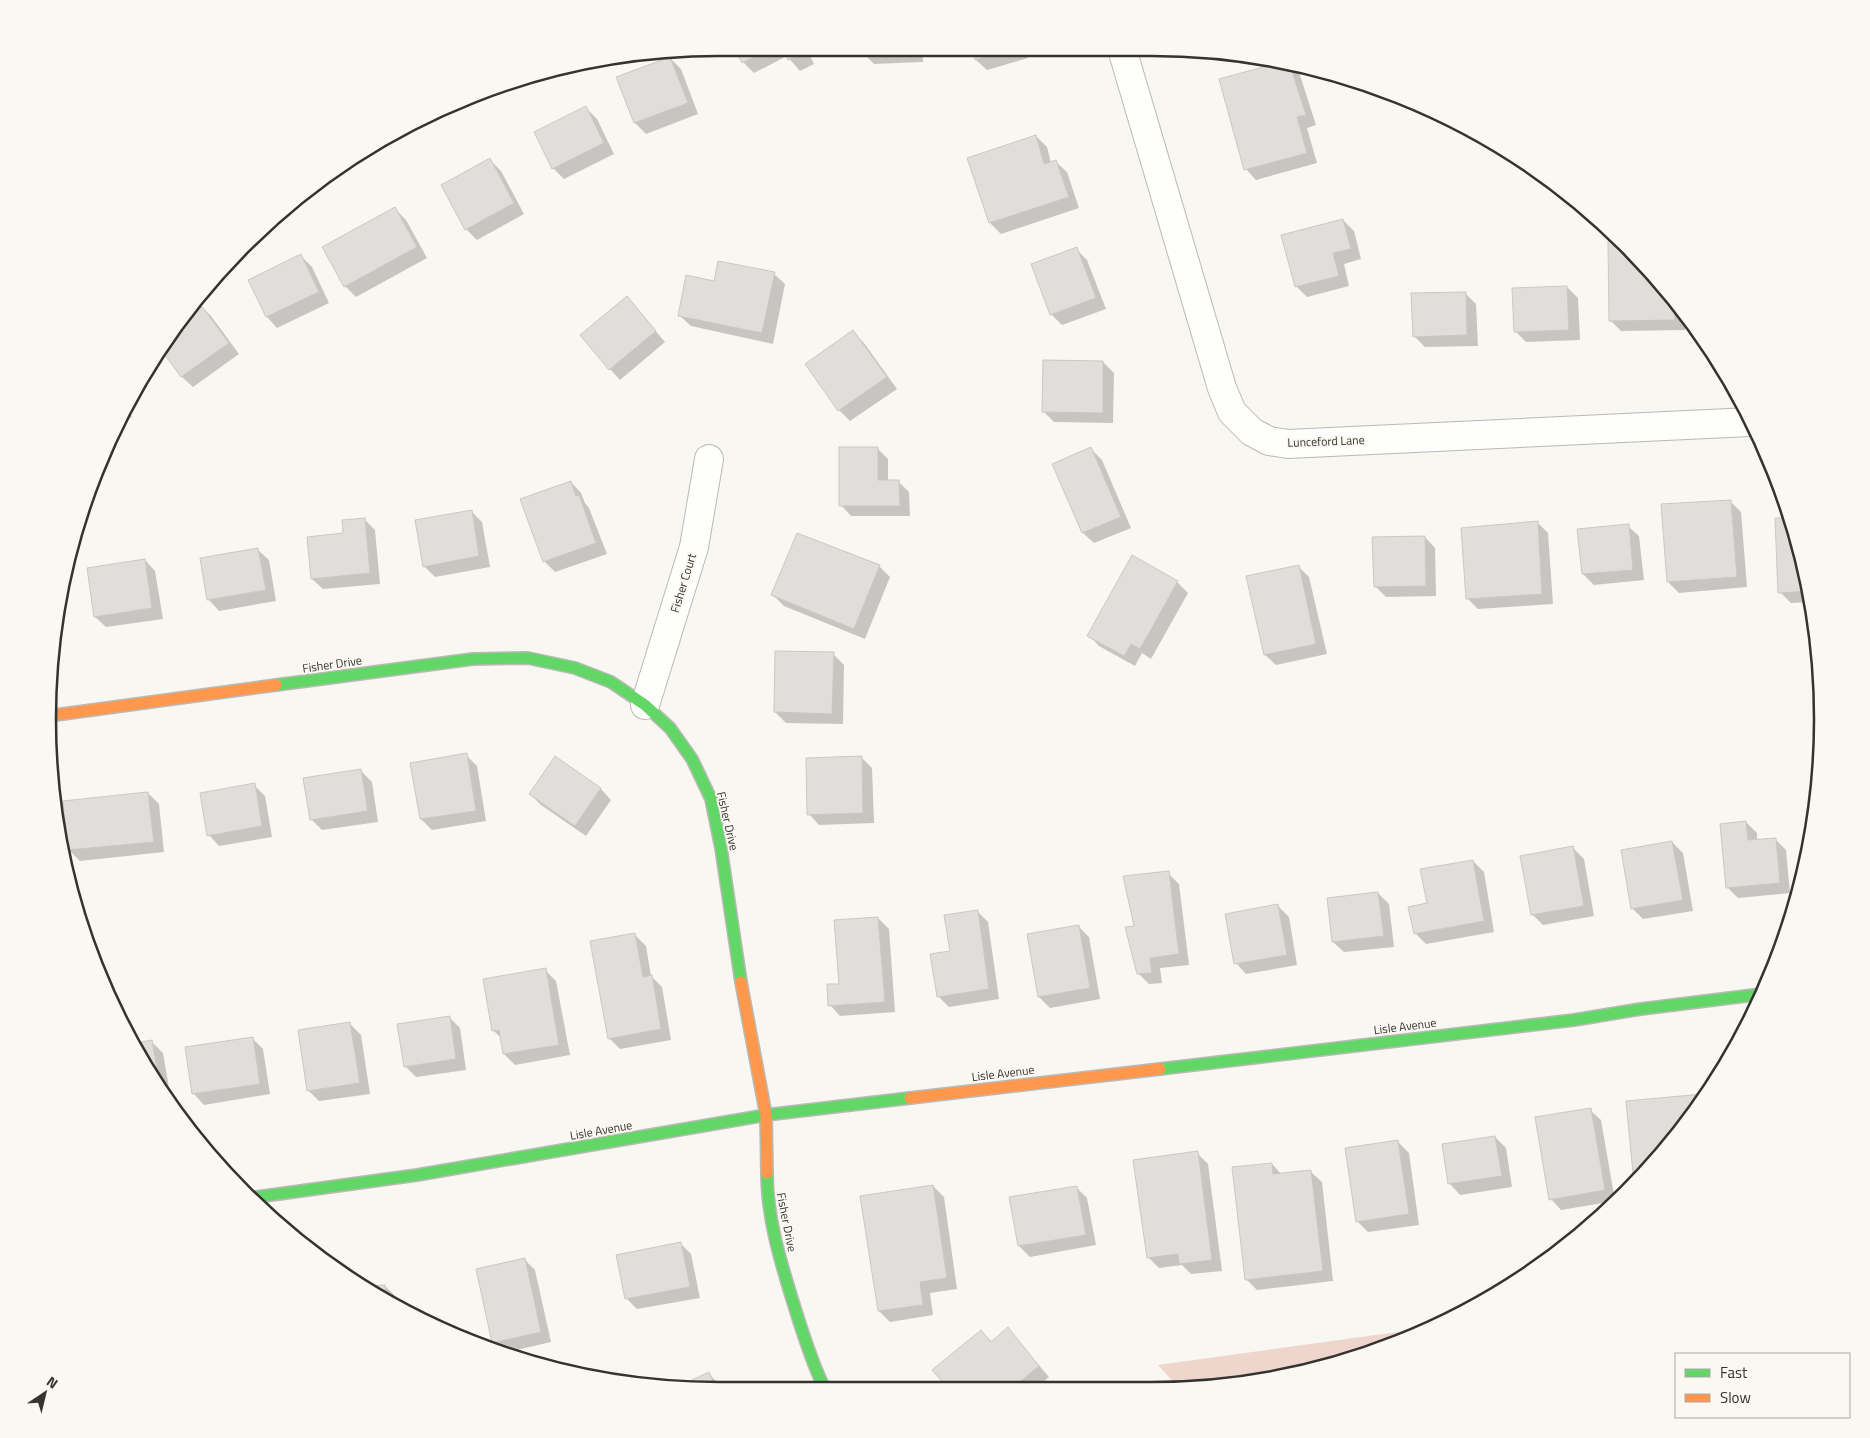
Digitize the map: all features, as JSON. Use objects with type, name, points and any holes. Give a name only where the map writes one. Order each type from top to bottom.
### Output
[{"type":"street","name":"Lunceford Lane","points":[[1124,56],[1222,388],[1232,412],[1252,432],[1269,440],[1288,444],[1743,422]]},
{"type":"street","name":"Fisher Court","points":[[645,704],[694,546],[709,459]]},
{"type":"street","name":"Fisher Drive","points":[[56,715],[463,661],[528,658],[575,668],[611,682],[645,704],[670,728],[692,759],[711,799],[721,848],[746,1015],[766,1115],[767,1196],[782,1267],[810,1357],[822,1382]]},
{"type":"street","name":"Lisle Avenue","points":[[260,1197],[417,1175],[766,1115],[1574,1020],[1640,1009],[1753,995]]},
{"type":"shaded area","points":[[1405,1331],[1364,1347],[1323,1359],[1238,1376],[1172,1381],[1158,1365]]},
{"type":"building","points":[[738,56],[756,56],[742,63]]},
{"type":"building","points":[[786,56],[796,56],[788,60]]},
{"type":"building","points":[[974,56],[989,56],[975,60]]},
{"type":"building","points":[[671,58],[688,103],[634,123],[616,77]]},
{"type":"building","points":[[1265,67],[1292,72],[1306,115],[1297,117],[1307,153],[1244,170],[1219,79]]},
{"type":"building","points":[[586,106],[604,143],[552,169],[534,132]]},
{"type":"building","points":[[1036,135],[1044,164],[1056,160],[1069,197],[989,223],[967,158]]},
{"type":"building","points":[[490,158],[514,203],[465,230],[441,185]]},
{"type":"building","points":[[395,207],[417,247],[344,287],[322,247]]},
{"type":"building","points":[[1343,219],[1351,249],[1333,253],[1339,276],[1295,287],[1281,235]]},
{"type":"building","points":[[1608,241],[1610,241],[1649,282],[1675,313],[1675,320],[1609,321]]},
{"type":"building","points":[[1077,247],[1096,298],[1050,315],[1031,264]]},
{"type":"building","points":[[301,254],[319,292],[266,317],[248,280]]},
{"type":"building","points":[[718,261],[775,272],[762,333],[678,316],[686,275],[714,281]]},
{"type":"building","points":[[1567,286],[1569,330],[1514,332],[1512,288]]},
{"type":"building","points":[[1466,292],[1467,335],[1413,337],[1411,293]]},
{"type":"building","points":[[627,296],[656,331],[609,370],[580,335]]},
{"type":"building","points":[[201,306],[229,343],[181,377],[165,355]]},
{"type":"building","points":[[853,330],[887,377],[838,411],[805,364]]},
{"type":"building","points":[[1043,360],[1103,361],[1103,413],[1042,412]]},
{"type":"building","points":[[839,447],[878,447],[878,480],[899,480],[900,506],[839,506]]},
{"type":"building","points":[[1091,447],[1121,517],[1082,533],[1052,464]]},
{"type":"building","points":[[571,481],[576,496],[579,495],[596,543],[543,562],[520,499]]},
{"type":"building","points":[[1731,500],[1737,577],[1667,582],[1661,504]]},
{"type":"building","points":[[472,510],[479,556],[423,567],[415,520]]},
{"type":"building","points":[[365,518],[370,573],[311,579],[307,537],[343,533],[342,520]]},
{"type":"building","points":[[1775,518],[1783,518],[1801,592],[1778,593]]},
{"type":"building","points":[[1538,521],[1542,594],[1466,599],[1461,528]]},
{"type":"building","points":[[1629,524],[1633,570],[1582,574],[1577,529]]},
{"type":"building","points":[[797,533],[880,565],[854,629],[771,595]]},
{"type":"building","points":[[1425,536],[1426,586],[1374,587],[1372,537]]},
{"type":"building","points":[[258,548],[266,590],[207,600],[200,558]]},
{"type":"building","points":[[1132,555],[1178,581],[1140,649],[1131,644],[1124,656],[1087,636]]},
{"type":"building","points":[[145,559],[152,608],[94,617],[87,568]]},
{"type":"building","points":[[1299,565],[1316,644],[1264,655],[1246,576]]},
{"type":"building","points":[[775,651],[834,652],[832,714],[774,712]]},
{"type":"building","points":[[467,753],[476,811],[420,819],[410,763]]},
{"type":"building","points":[[555,756],[601,788],[575,826],[529,794]]},
{"type":"building","points":[[862,756],[863,813],[807,815],[806,758]]},
{"type":"building","points":[[361,769],[368,811],[310,820],[303,778]]},
{"type":"building","points":[[255,783],[262,826],[207,836],[200,793]]},
{"type":"building","points":[[148,792],[154,842],[69,850],[63,801]]},
{"type":"building","points":[[1746,821],[1748,840],[1776,838],[1780,883],[1726,888],[1720,824]]},
{"type":"building","points":[[1672,841],[1683,900],[1631,909],[1621,850]]},
{"type":"building","points":[[1573,846],[1584,906],[1531,915],[1520,856]]},
{"type":"building","points":[[1473,860],[1484,921],[1414,934],[1408,907],[1427,903],[1420,869]]},
{"type":"building","points":[[1169,871],[1179,954],[1150,958],[1152,973],[1137,974],[1125,927],[1134,926],[1123,876]]},
{"type":"building","points":[[1378,892],[1384,936],[1332,942],[1327,898]]},
{"type":"building","points":[[1278,904],[1287,955],[1234,964],[1225,914]]},
{"type":"building","points":[[978,910],[989,989],[937,997],[930,954],[950,951],[944,915]]},
{"type":"building","points":[[878,917],[885,1002],[828,1006],[827,984],[839,984],[834,920]]},
{"type":"building","points":[[1079,925],[1090,988],[1038,997],[1027,934]]},
{"type":"building","points":[[635,933],[643,977],[652,975],[661,1029],[608,1039],[590,941]]},
{"type":"building","points":[[546,968],[559,1045],[503,1054],[499,1030],[492,1031],[483,979]]},
{"type":"building","points":[[450,1016],[456,1059],[404,1067],[397,1024]]},
{"type":"building","points":[[350,1022],[360,1083],[307,1091],[298,1030]]},
{"type":"building","points":[[253,1037],[260,1084],[192,1094],[185,1047]]},
{"type":"building","points":[[152,1040],[157,1069],[145,1050],[141,1042]]},
{"type":"building","points":[[1697,1095],[1677,1122],[1633,1174],[1626,1101]]},
{"type":"building","points":[[1591,1108],[1605,1190],[1549,1200],[1535,1117]]},
{"type":"building","points":[[1495,1136],[1502,1176],[1448,1184],[1442,1144]]},
{"type":"building","points":[[1398,1140],[1409,1214],[1356,1222],[1345,1148]]},
{"type":"building","points":[[1198,1151],[1212,1260],[1179,1264],[1178,1254],[1147,1258],[1133,1160]]},
{"type":"building","points":[[1272,1163],[1273,1174],[1311,1170],[1323,1271],[1245,1280],[1232,1167]]},
{"type":"building","points":[[933,1185],[947,1278],[920,1282],[923,1305],[878,1311],[860,1196]]},
{"type":"building","points":[[1077,1186],[1086,1235],[1018,1246],[1009,1197]]},
{"type":"building","points":[[681,1242],[690,1287],[625,1299],[616,1255]]},
{"type":"building","points":[[525,1258],[541,1332],[494,1342],[492,1341],[476,1269]]},
{"type":"building","points":[[376,1285],[385,1285],[386,1291]]},
{"type":"building","points":[[1008,1327],[1039,1366],[1020,1382],[942,1382],[932,1370],[981,1330],[991,1342]]},
{"type":"building","points":[[709,1372],[713,1382],[690,1381]]},
{"type":"traffic: fast","points":[[276,685],[473,659],[528,658],[575,668],[611,682],[645,705],[670,728],[692,759],[711,799],[721,848],[741,982]]},
{"type":"traffic: fast","points":[[1160,1069],[1574,1020],[1641,1009],[1753,995]]},
{"type":"traffic: fast","points":[[259,1197],[417,1175],[766,1115],[910,1098]]},
{"type":"traffic: fast","points":[[767,1173],[769,1206],[779,1254],[806,1344],[822,1382]]},
{"type":"traffic: slow","points":[[56,715],[276,685]]},
{"type":"traffic: slow","points":[[741,982],[766,1115],[767,1173]]},
{"type":"traffic: slow","points":[[910,1098],[1160,1069]]}]
